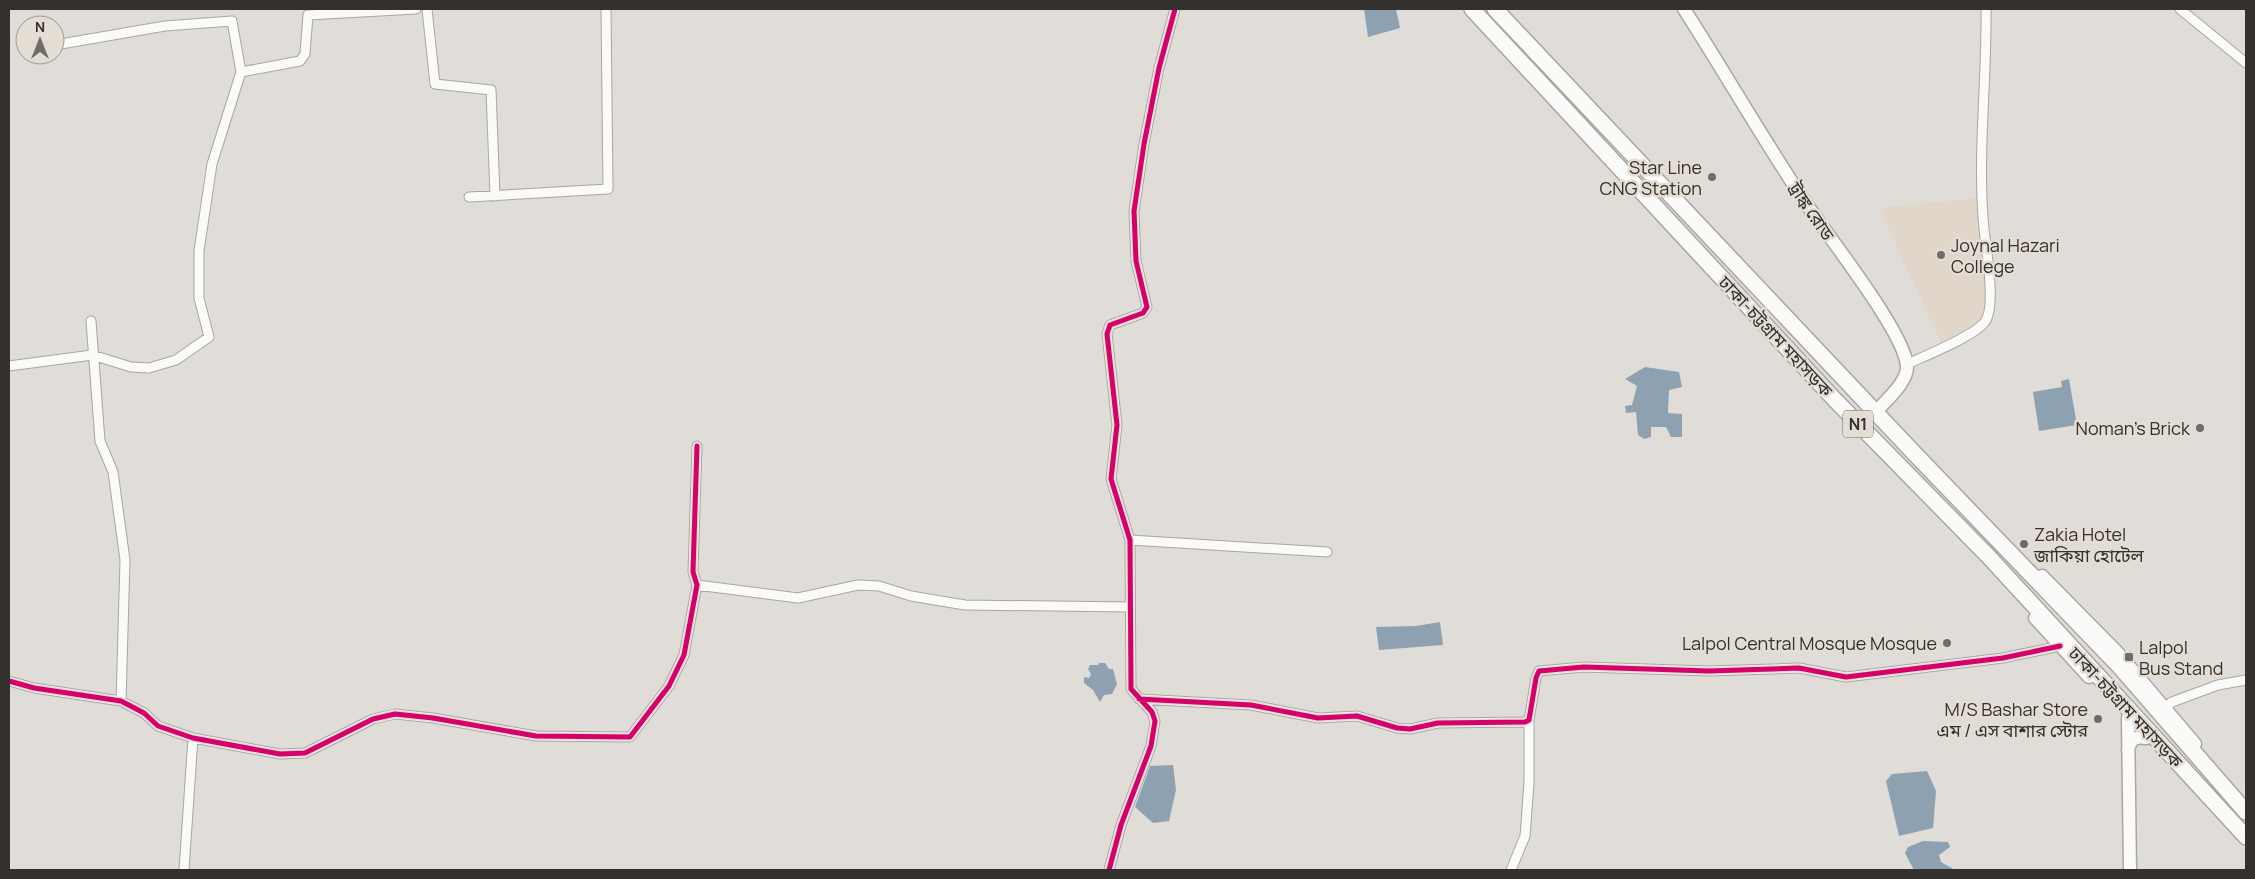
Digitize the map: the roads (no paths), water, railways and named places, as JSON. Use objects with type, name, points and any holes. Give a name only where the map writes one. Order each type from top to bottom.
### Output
[{"type":"highway","name":"ঢাকা-চট্টগ্রাম মহাসড়ক","points":[[1472,9],[1780,341],[1898,466],[2002,571],[2246,837]]},
{"type":"highway","name":"ঢাকা-চট্টগ্রাম মহাসড়ক","points":[[1495,9],[1914,453],[2120,666],[2246,812]]},
{"type":"highway","points":[[1758,317],[1766,318],[1772,315],[1773,302]]},
{"type":"highway","points":[[1780,341],[1778,335],[1782,326],[1792,324],[1797,328]]},
{"type":"highway","points":[[1898,466],[1914,453]]},
{"type":"main road","name":"ট্রাঙ্ক রোড","points":[[1684,9],[1805,201],[1885,318],[1900,345],[1907,364]]},
{"type":"main road","points":[[1876,412],[1907,374],[1907,364]]},
{"type":"main road","points":[[2019,562],[2037,571],[2079,611],[2166,707],[2200,750],[2215,778]]},
{"type":"main road","points":[[2002,571],[2012,590],[2060,646],[2170,763],[2200,787]]},
{"type":"main road","points":[[2128,718],[2130,870]]},
{"type":"main road","points":[[2128,750],[2132,740],[2136,737],[2146,738]]},
{"type":"street","points":[[241,72],[300,61],[305,54],[308,15],[416,9]]},
{"type":"street","points":[[427,9],[435,84],[491,90],[495,196]]},
{"type":"street","points":[[469,197],[608,189],[606,9]]},
{"type":"street","points":[[1109,870],[1122,825],[1151,746],[1155,721],[1152,712],[1131,689],[1130,540],[1111,479],[1117,425],[1107,334],[1110,325],[1143,313],[1146,306],[1136,261],[1134,211],[1144,144],[1159,68],[1175,9]]},
{"type":"street","points":[[1907,364],[1957,341],[1984,323],[1989,312],[1990,297],[1982,205],[1986,9]]},
{"type":"street","points":[[2180,9],[2246,63]]},
{"type":"street","points":[[9,366],[92,355],[130,367],[149,368],[176,360],[209,337],[199,298],[199,251],[212,164],[241,72],[232,21],[165,26],[65,43]]},
{"type":"street","points":[[91,321],[94,348],[92,355],[100,442],[113,472],[125,560],[121,700]]},
{"type":"street","points":[[9,681],[34,688],[121,700],[144,713],[158,726],[193,738],[280,754],[305,753],[373,718],[396,714],[433,718],[536,736],[630,737],[669,686],[684,655],[697,585],[693,572],[697,446]]},
{"type":"street","points":[[1130,540],[1327,552]]},
{"type":"street","points":[[697,585],[798,598],[858,585],[879,586],[911,596],[965,606],[1130,607]]},
{"type":"street","points":[[1511,870],[1525,836],[1529,783],[1529,720],[1536,678],[1539,672],[1584,666],[1709,672],[1799,668],[1846,677],[2003,658],[2060,646]]},
{"type":"street","points":[[2166,707],[2172,702],[2218,684],[2246,680]]},
{"type":"street","points":[[1139,699],[1251,705],[1318,718],[1357,716],[1397,728],[1410,729],[1438,723],[1525,722],[1529,720]]},
{"type":"street","points":[[184,870],[193,738]]},
{"type":"water","points":[[1364,9],[1396,9],[1400,28],[1368,37]]},
{"type":"water","points":[[1645,367],[1679,372],[1682,387],[1669,390],[1668,413],[1682,414],[1682,437],[1671,437],[1666,427],[1651,427],[1651,437],[1644,439],[1638,435],[1636,412],[1626,413],[1625,406],[1632,405],[1637,386],[1625,379]]},
{"type":"water","points":[[2069,379],[2077,425],[2039,431],[2033,392],[2062,387],[2061,381]]},
{"type":"water","points":[[1440,622],[1443,645],[1379,650],[1376,627],[1416,626]]},
{"type":"water","points":[[1099,663],[1105,663],[1109,669],[1113,669],[1117,684],[1112,694],[1104,695],[1100,702],[1093,690],[1084,683],[1084,677],[1089,678],[1091,674],[1088,669],[1090,665],[1098,665]]},
{"type":"water","points":[[1173,765],[1176,790],[1169,821],[1153,823],[1135,807],[1150,766]]},
{"type":"water","points":[[1927,771],[1936,791],[1933,828],[1899,836],[1886,781],[1892,774]]},
{"type":"water","points":[[1923,841],[1948,842],[1950,847],[1939,855],[1941,862],[1955,870],[1914,870],[1905,853],[1908,847]]},
{"type":"place","name":"Star Line CNG Station","points":[[1712,177]]},
{"type":"place","name":"Joynal Hazari College","points":[[1941,255]]},
{"type":"place","name":"Noman's Brick","points":[[2200,428]]},
{"type":"place","name":"Zakia Hotel জাকিয়া হোটেল","points":[[2024,544]]},
{"type":"place","name":"Lalpol Central Mosque Mosque","points":[[1947,643]]},
{"type":"place","name":"Lalpol Bus Stand","points":[[2129,657]]},
{"type":"place","name":"M/S Bashar Store এম / এস বাশার স্টোর","points":[[2098,719]]}]
